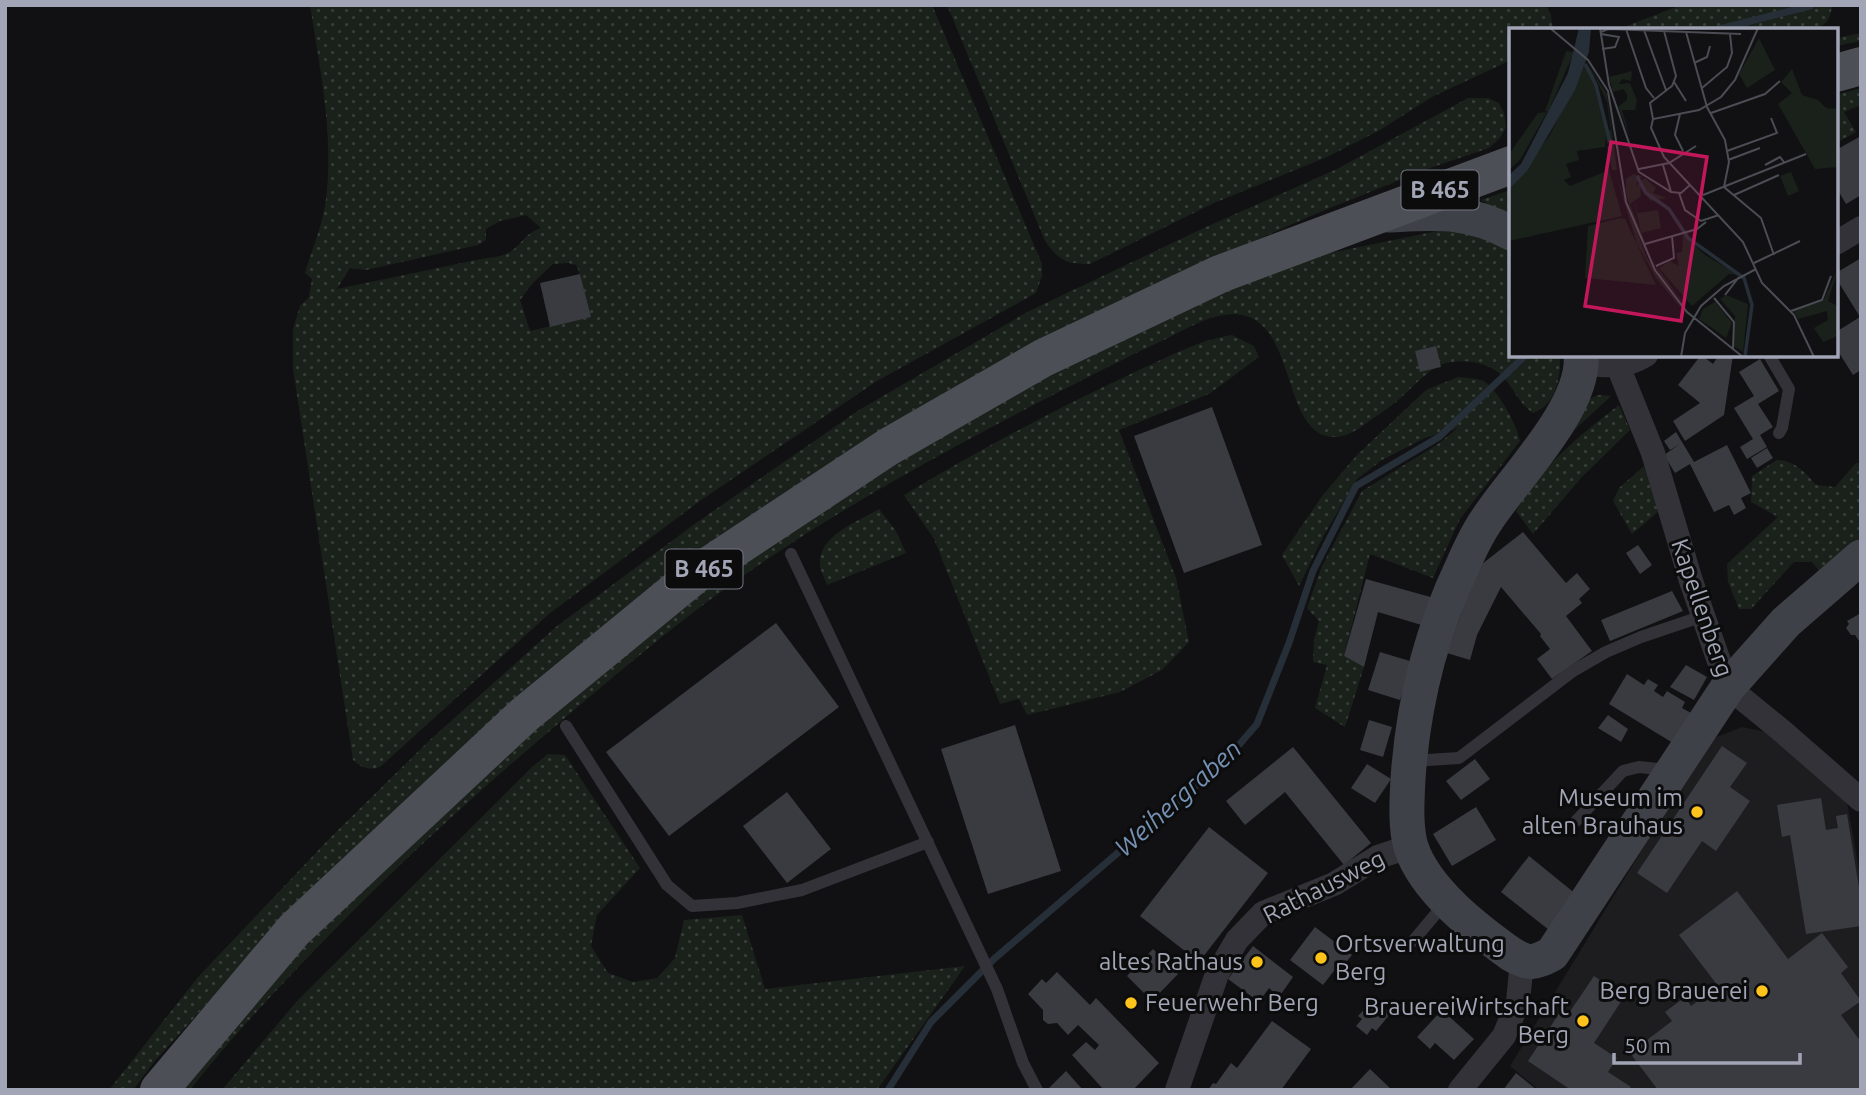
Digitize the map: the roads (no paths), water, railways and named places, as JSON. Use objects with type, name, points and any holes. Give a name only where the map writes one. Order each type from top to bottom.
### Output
[{"type":"main road","points":[[1838,72],[1861,66]]},
{"type":"main road","name":"B 465","points":[[159,1090],[294,930],[524,715],[696,574],[888,447],[1043,358],[1220,274],[1509,166]]},
{"type":"street","points":[[1370,216],[1471,216],[1509,232]]},
{"type":"street","points":[[1838,242],[1861,228]]},
{"type":"street","points":[[1643,357],[1618,366],[1581,359],[1574,391],[1562,415],[1486,520],[1450,592],[1428,653],[1414,717],[1406,804],[1411,846],[1437,891],[1498,945],[1522,961],[1536,962],[1552,954],[1728,687],[1786,621],[1861,557]]},
{"type":"street","name":"Kapellenberg","points":[[1618,366],[1653,453],[1728,687],[1861,800]]},
{"type":"street","name":"Rathausweg","points":[[1177,1090],[1217,974],[1237,940],[1263,913],[1334,884],[1378,857],[1411,846]]},
{"type":"street","points":[[1460,1090],[1503,1036],[1518,1002],[1522,961]]},
{"type":"lane","points":[[1770,357],[1789,389],[1779,433]]},
{"type":"lane","points":[[791,554],[992,977],[1023,1063],[1037,1090]]},
{"type":"lane","points":[[1409,761],[1459,758],[1573,671],[1640,637],[1703,615]]},
{"type":"lane","points":[[566,726],[667,885],[692,905],[737,903],[802,890],[928,842]]},
{"type":"lane","points":[[1576,821],[1623,771],[1639,767],[1671,771]]},
{"type":"lane","points":[[1413,941],[1447,900]]},
{"type":"waterway","name":"Weihergraben","points":[[1723,28],[1810,6]]},
{"type":"waterway","name":"Weihergraben","points":[[888,1090],[931,1022],[994,959],[1226,760],[1257,724],[1289,643],[1313,571],[1356,486],[1439,437],[1524,357]]},
{"type":"place","name":"Museum im alten Brauhaus","points":[[1697,812]]},
{"type":"place","name":"Ortsverwaltung Berg","points":[[1321,958]]},
{"type":"place","name":"altes Rathaus","points":[[1257,962]]},
{"type":"place","name":"Berg Brauerei","points":[[1762,991]]},
{"type":"place","name":"Feuerwehr Berg","points":[[1131,1003]]},
{"type":"place","name":"BrauereiWirtschaft Berg","points":[[1583,1021]]}]
